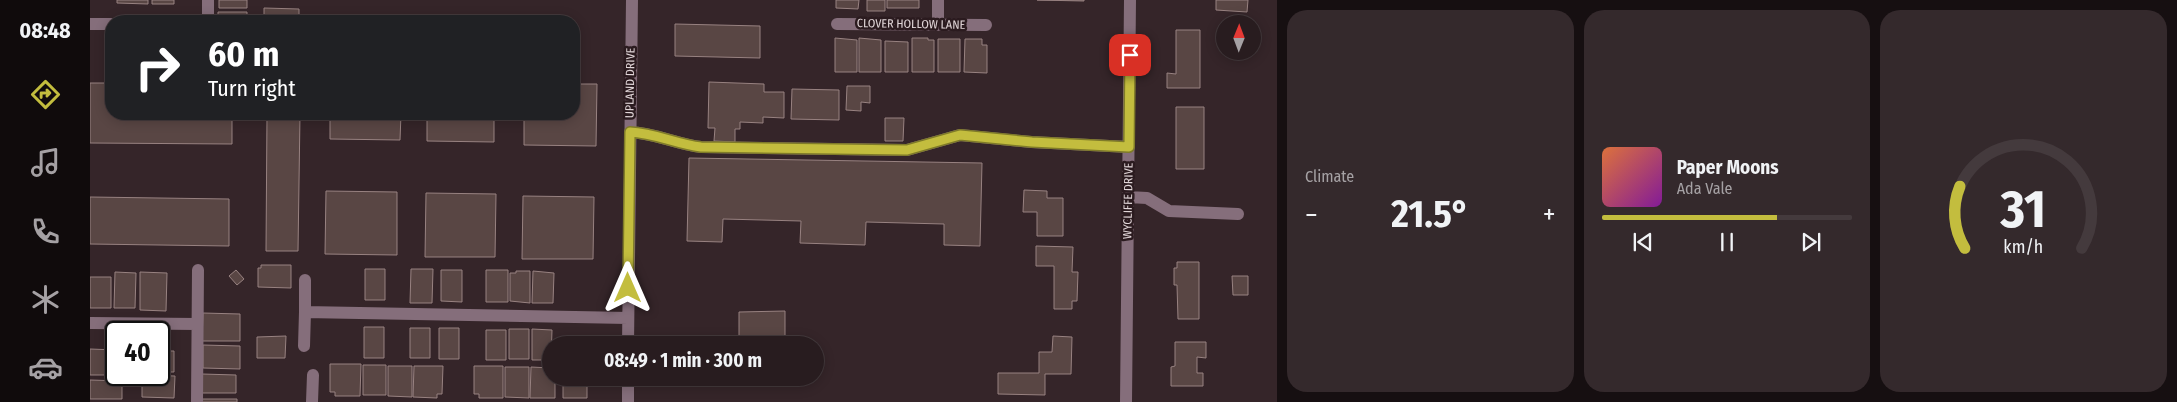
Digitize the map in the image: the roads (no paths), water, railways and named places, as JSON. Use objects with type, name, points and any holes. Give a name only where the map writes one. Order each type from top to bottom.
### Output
[{"type":"street","points":[[208,0],[208,15]]},
{"type":"street","name":"UPLAND DRIVE","points":[[628,336],[632,0]]},
{"type":"street","points":[[938,0],[938,25]]},
{"type":"street","name":"WYCLIFFE DRIVE","points":[[1126,402],[1130,0]]},
{"type":"street","points":[[90,24],[105,24]]},
{"type":"street","name":"CLOVER HOLLOW LANE","points":[[837,24],[986,25]]},
{"type":"street","points":[[630,132],[648,132],[684,145],[701,147],[907,150],[960,135],[1032,142],[1129,147]]},
{"type":"street","points":[[1128,197],[1148,198],[1169,211],[1238,214]]},
{"type":"street","points":[[197,402],[198,270]]},
{"type":"street","points":[[304,346],[305,280]]},
{"type":"street","points":[[305,312],[628,318]]},
{"type":"street","points":[[90,322],[197,324]]},
{"type":"street","points":[[312,402],[313,375]]},
{"type":"street","points":[[628,386],[628,402]]}]
